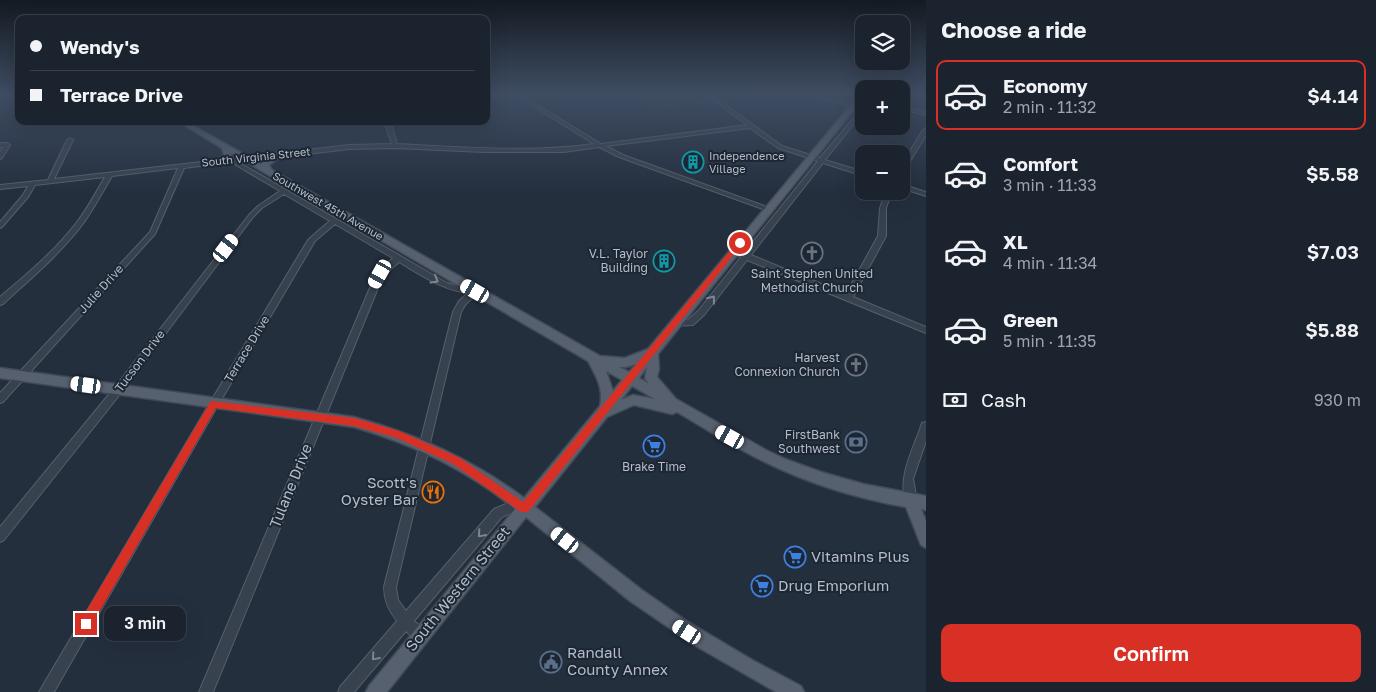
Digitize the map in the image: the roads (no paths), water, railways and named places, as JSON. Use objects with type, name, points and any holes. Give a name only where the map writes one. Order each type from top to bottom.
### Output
[{"type":"main road","name":"Southwest 45th Avenue","points":[[190,127],[681,410],[761,454],[797,470],[862,490],[919,502]]},
{"type":"main road","name":"South Western Street","points":[[375,692],[421,636],[521,506],[604,412],[835,127]]},
{"type":"main road","points":[[219,162],[228,156],[226,148]]},
{"type":"main road","points":[[269,172],[265,164],[277,155]]},
{"type":"main road","points":[[591,358],[626,363],[652,352],[653,369],[651,378],[681,410]]},
{"type":"main road","points":[[591,358],[608,386],[608,398],[604,412]]},
{"type":"main road","points":[[0,373],[354,422],[399,435],[425,445],[474,472],[673,622],[741,664],[795,692]]},
{"type":"main road","points":[[604,412],[633,400],[681,410]]},
{"type":"main road","points":[[919,502],[926,540]]},
{"type":"street","points":[[389,127],[395,146]]},
{"type":"street","points":[[569,127],[599,146],[633,160],[768,209]]},
{"type":"street","name":"South Virginia Street","points":[[0,187],[349,147],[395,146],[522,151],[564,150],[742,127]]},
{"type":"street","points":[[754,127],[780,147],[855,171]]},
{"type":"street","points":[[674,324],[690,323],[696,318],[848,127]]},
{"type":"street","points":[[910,156],[926,130]]},
{"type":"street","points":[[50,181],[70,140]]},
{"type":"street","points":[[0,156],[3,145]]},
{"type":"street","name":"Southwest 45th Avenue","points":[[231,160],[444,285],[455,289],[475,291]]},
{"type":"street","name":"Julie Drive","points":[[0,399],[152,233],[182,166]]},
{"type":"street","points":[[248,170],[257,166]]},
{"type":"street","points":[[803,168],[814,171]]},
{"type":"street","points":[[0,302],[50,256],[74,230],[93,204],[110,174]]},
{"type":"street","points":[[0,226],[26,196],[33,183]]},
{"type":"street","points":[[910,189],[926,194]]},
{"type":"street","name":"Tucson Drive","points":[[0,536],[118,390],[250,216],[268,201],[285,192]]},
{"type":"street","points":[[848,298],[882,236],[883,208],[886,200]]},
{"type":"street","name":"Terrace Drive","points":[[46,692],[312,240],[335,221]]},
{"type":"street","points":[[733,251],[926,330]]},
{"type":"street","name":"Tulane Drive","points":[[206,692],[376,283],[380,274],[398,258]]},
{"type":"street","points":[[421,636],[394,607],[390,597],[390,587],[458,307],[475,291]]},
{"type":"street","points":[[919,502],[908,480],[926,426]]},
{"type":"street","points":[[345,692],[498,513],[521,506]]},
{"type":"place","name":"Independence Village","points":[[693,162]]},
{"type":"place","name":"Saint Stephen United Methodist Church","points":[[812,253]]},
{"type":"place","name":"V.L. Taylor Building","points":[[664,261]]},
{"type":"place","name":"Harvest Connexion Church","points":[[856,365]]},
{"type":"place","name":"FirstBank Southwest","points":[[856,442]]},
{"type":"place","name":"Brake Time","points":[[654,446]]},
{"type":"place","name":"Scott's Oyster Bar","points":[[433,492]]},
{"type":"place","name":"Vitamins Plus","points":[[795,557]]},
{"type":"place","name":"Drug Emporium","points":[[762,586]]},
{"type":"place","name":"Randall County Annex","points":[[551,662]]}]
